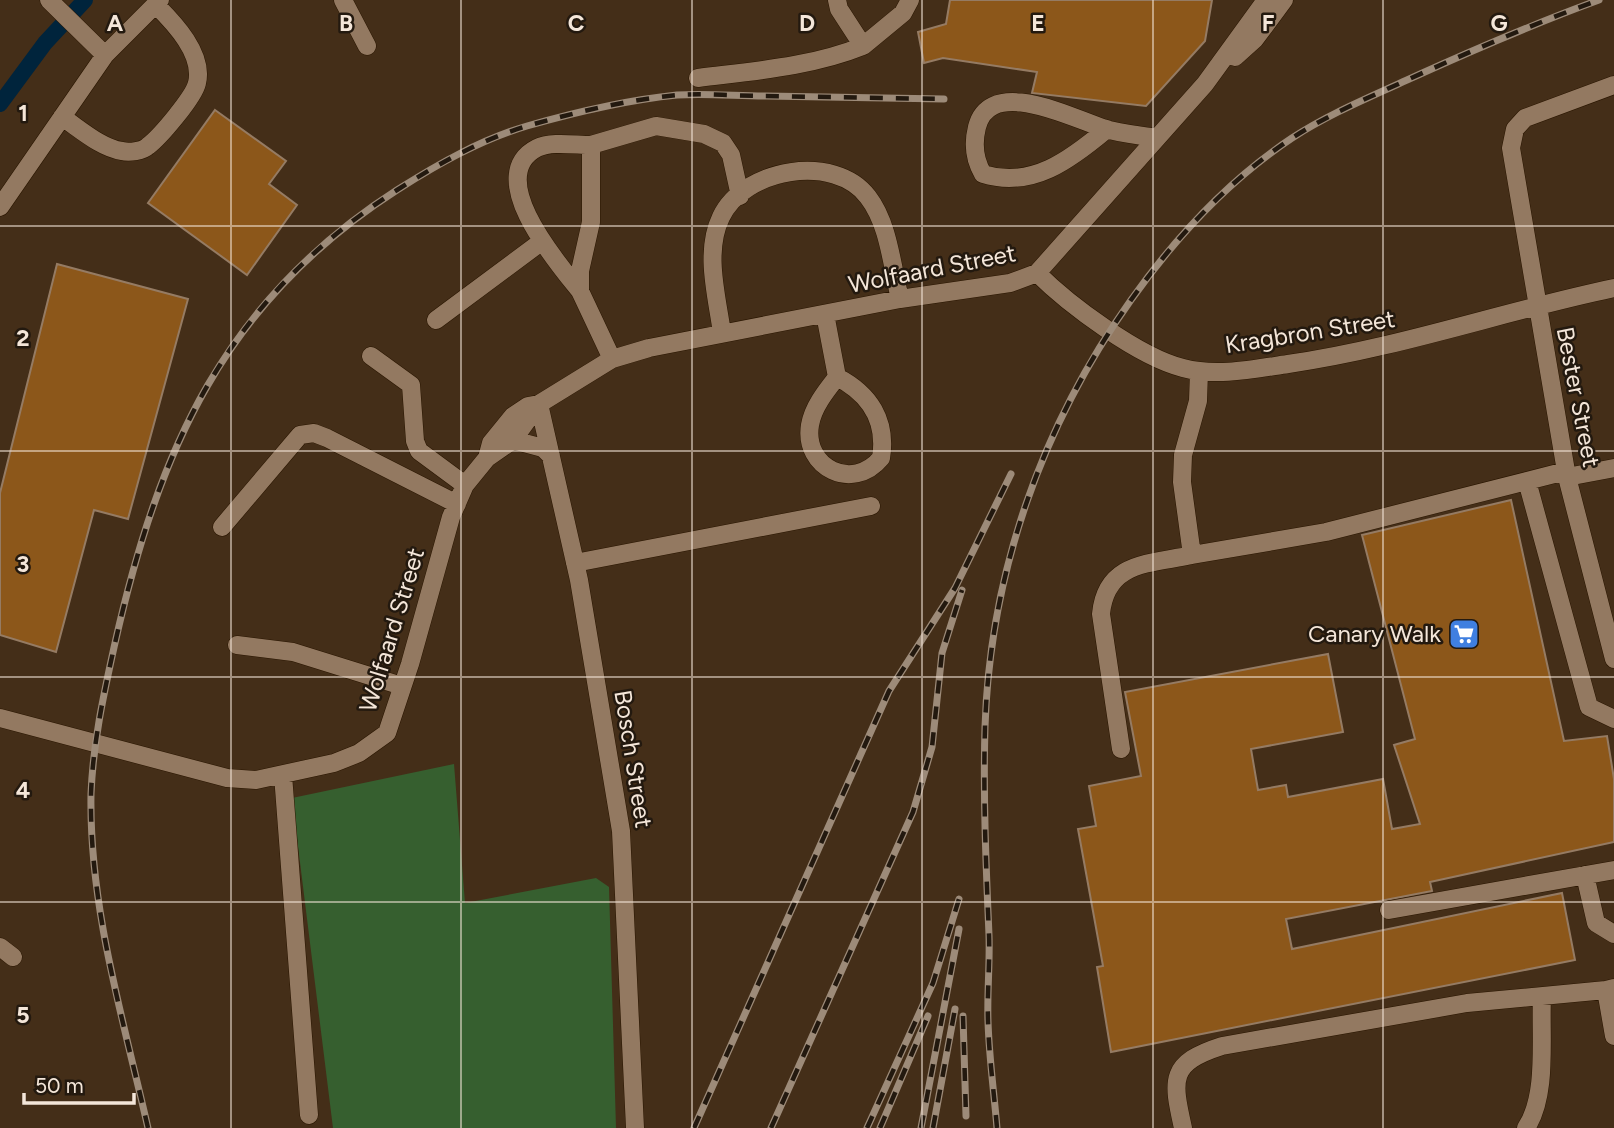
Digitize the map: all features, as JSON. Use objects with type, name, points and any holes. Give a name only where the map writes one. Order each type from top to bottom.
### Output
[{"type":"street","points":[[343,0],[367,46]]},
{"type":"street","points":[[837,0],[839,9],[863,46]]},
{"type":"street","points":[[698,78],[840,55],[863,46],[903,13],[910,0]]},
{"type":"street","name":"Wolfaard Street","points":[[0,718],[227,778],[257,780],[334,763],[359,753],[387,733],[457,504],[465,485],[487,458],[491,443],[513,416],[528,406],[539,404],[612,359],[722,333],[900,299],[1010,283],[1037,273],[1220,66],[1266,0]]},
{"type":"street","points":[[1220,66],[1255,39],[1283,0]]},
{"type":"street","points":[[0,207],[62,117],[106,55],[158,2],[179,28],[195,62],[197,83],[187,102],[146,148],[125,152],[108,148],[62,117]]},
{"type":"street","points":[[53,3],[106,55]]},
{"type":"street","name":"Bester Street","points":[[1614,85],[1532,113],[1520,122],[1511,141],[1511,159],[1535,304],[1567,474],[1614,659]]},
{"type":"street","points":[[1107,129],[1067,161],[1027,178],[998,178],[983,174],[978,166],[974,141],[979,120],[1002,103],[1020,100],[1107,129],[1157,138]]},
{"type":"street","points":[[612,359],[580,291],[541,242],[520,196],[519,174],[524,159],[538,147],[591,145],[656,126],[704,135],[723,143],[732,155],[740,196]]},
{"type":"street","points":[[580,291],[580,271],[591,222],[591,145]]},
{"type":"street","points":[[722,333],[713,241],[721,215],[750,186],[780,174],[813,171],[848,180],[868,197],[881,221],[900,299]]},
{"type":"street","points":[[436,320],[541,242]]},
{"type":"street","name":"Kragbron Street","points":[[1037,273],[1069,302],[1137,346],[1169,363],[1199,372],[1244,371],[1342,355],[1405,342],[1535,304],[1614,288]]},
{"type":"street","points":[[825,314],[836,377],[816,408],[810,425],[810,444],[816,458],[827,470],[844,475],[861,474],[881,458],[883,432],[869,400],[836,377]]},
{"type":"street","points":[[371,356],[411,386],[415,441],[419,451],[465,485]]},
{"type":"street","points":[[1192,555],[1182,482],[1183,455],[1198,401],[1199,372]]},
{"type":"street","name":"Wolfaard Street","points":[[487,458],[499,453],[513,440],[539,404]]},
{"type":"street","name":"Bosch Street","points":[[539,404],[575,563],[621,831],[635,1128]]},
{"type":"street","points":[[222,527],[300,435],[314,433],[350,448],[457,504]]},
{"type":"street","points":[[513,440],[543,448],[551,456]]},
{"type":"street","points":[[1121,749],[1101,614],[1103,596],[1123,570],[1326,532],[1527,481],[1614,468]]},
{"type":"street","points":[[1527,481],[1589,707],[1614,719]]},
{"type":"street","points":[[575,563],[871,506]]},
{"type":"street","points":[[237,645],[293,652],[402,686]]},
{"type":"street","points":[[283,775],[309,1115]]},
{"type":"street","points":[[1389,911],[1614,870]]},
{"type":"street","points":[[1585,875],[1596,923],[1614,934]]},
{"type":"street","points":[[1184,1128],[1175,1090],[1180,1072],[1193,1055],[1222,1046],[1467,1003],[1610,989],[1614,1035]]},
{"type":"street","points":[[1526,1128],[1535,1114],[1540,1094],[1542,997]]},
{"type":"green space","points":[[454,764],[465,903],[596,878],[609,887],[616,1128],[333,1128],[292,798]]},
{"type":"building","points":[[950,0],[1212,0],[1205,41],[1146,106],[1032,93],[1037,72],[943,58],[924,63],[918,32],[946,24]]},
{"type":"building","points":[[215,110],[286,161],[269,184],[297,205],[247,275],[148,203]]},
{"type":"building","points":[[57,264],[188,299],[128,519],[94,510],[56,652],[0,635],[0,493]]},
{"type":"building","points":[[1511,500],[1564,741],[1607,736],[1614,779],[1614,842],[1430,882],[1432,891],[1286,919],[1292,949],[1562,893],[1575,960],[1111,1052],[1097,967],[1103,966],[1078,829],[1096,826],[1089,786],[1141,776],[1125,692],[1328,654],[1343,732],[1251,749],[1258,790],[1286,785],[1288,797],[1383,779],[1392,829],[1420,824],[1394,745],[1415,739],[1362,535]]},
{"type":"waterway","points":[[0,104],[45,43],[85,0]]},
{"type":"railway","points":[[997,1128],[988,1010],[989,946],[984,779],[989,670],[997,613],[1026,503],[1071,398],[1099,348],[1166,254],[1225,191],[1269,154],[1306,129],[1363,100],[1502,38],[1599,0]]},
{"type":"railway","points":[[148,1128],[118,1004],[102,920],[92,836],[94,756],[115,643],[153,506],[178,444],[208,385],[243,331],[286,280],[337,233],[428,171],[510,132],[602,107],[677,95],[944,99]]},
{"type":"railway","points":[[694,1128],[889,691],[955,588],[1011,474]]},
{"type":"railway","points":[[771,1128],[913,812],[932,747],[942,653],[962,590]]},
{"type":"railway","points":[[867,1128],[933,983],[959,899]]},
{"type":"railway","points":[[921,1128],[959,929]]},
{"type":"railway","points":[[933,1128],[955,1009]]},
{"type":"railway","points":[[880,1128],[928,1016]]},
{"type":"railway","points":[[963,1016],[966,1116]]},
{"type":"place","name":"Canary Walk","points":[[1464,634]]}]
